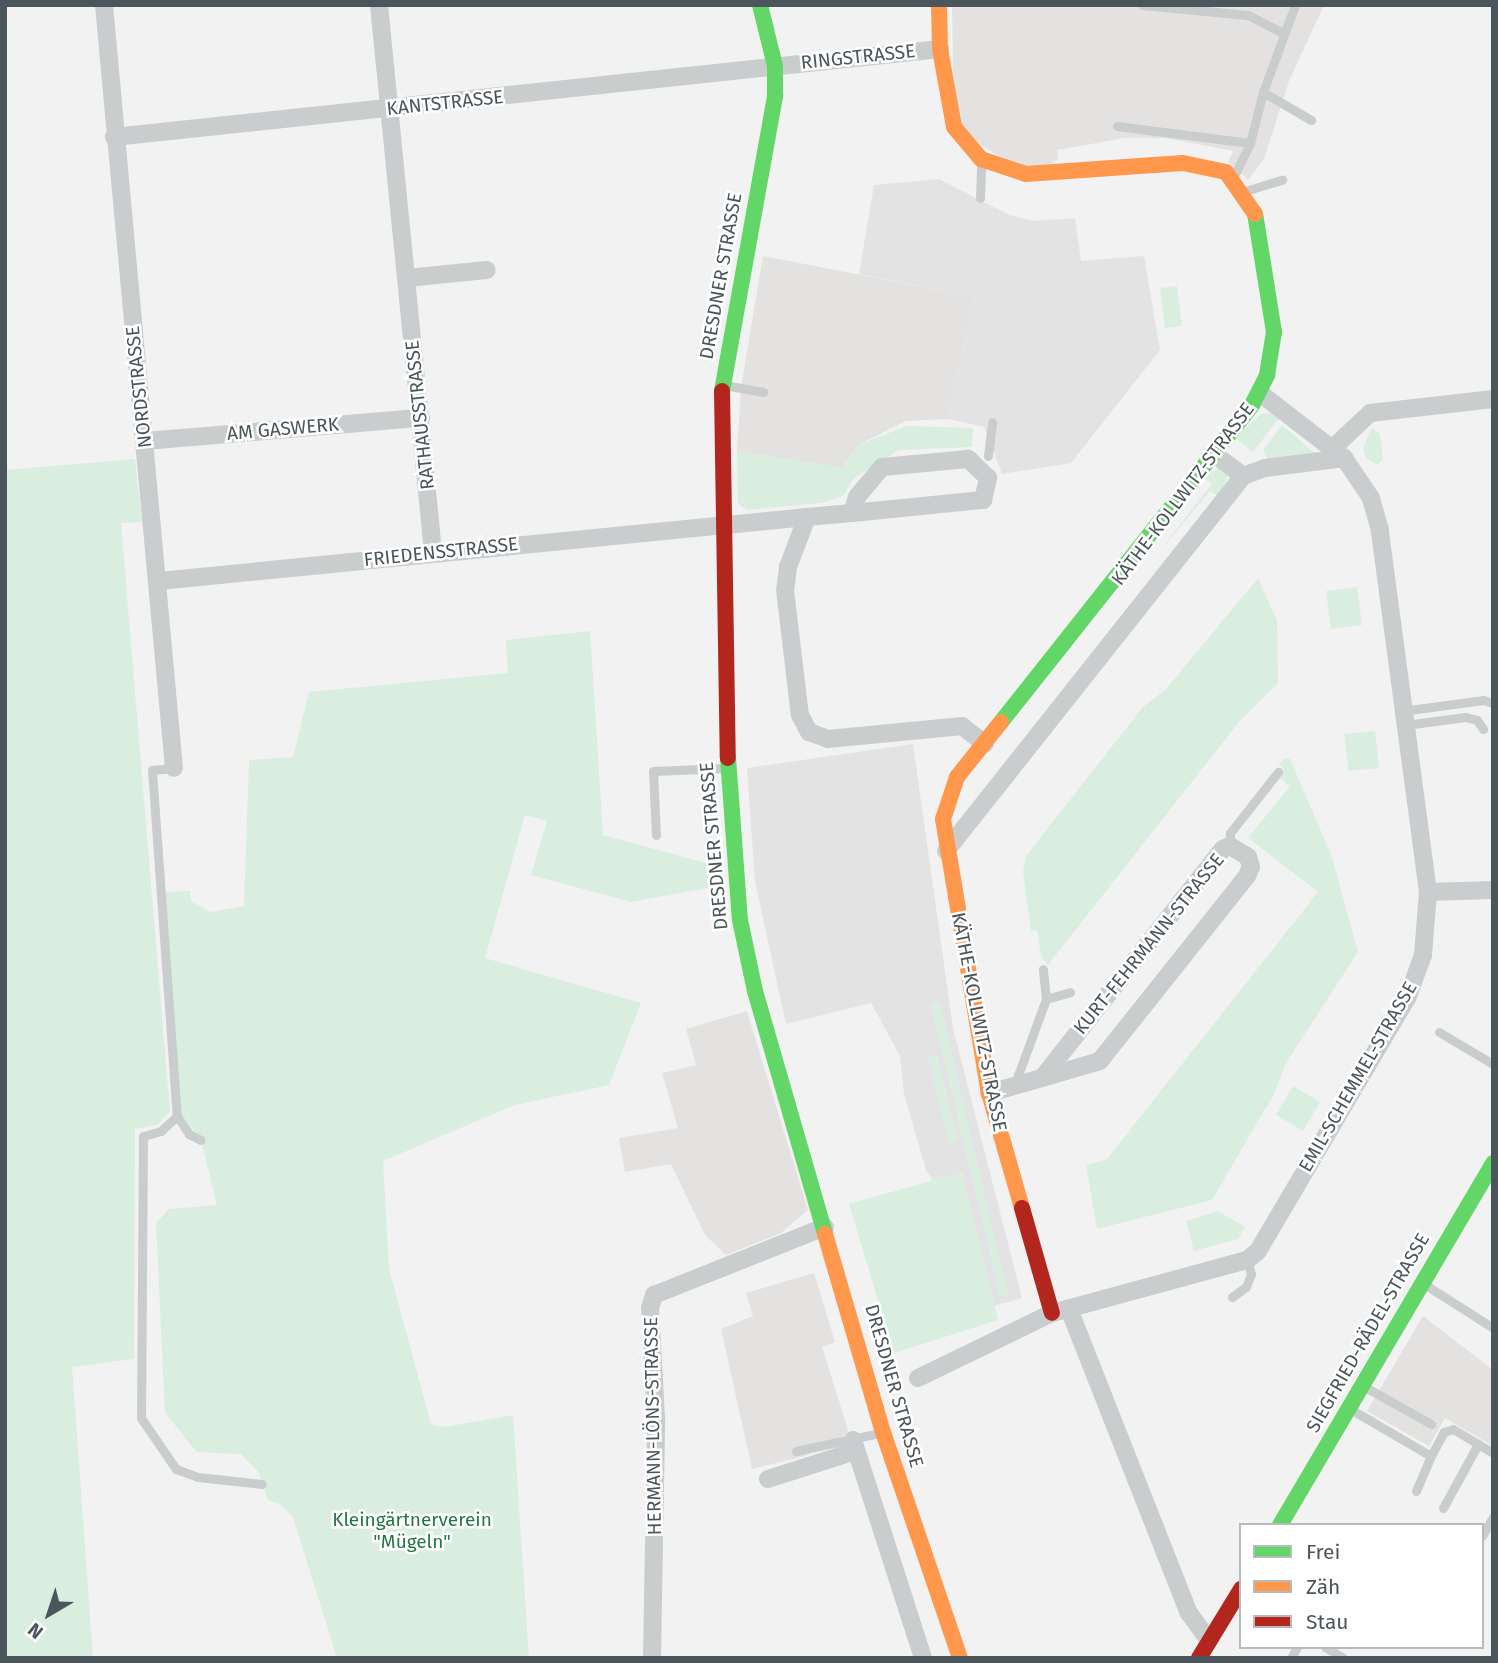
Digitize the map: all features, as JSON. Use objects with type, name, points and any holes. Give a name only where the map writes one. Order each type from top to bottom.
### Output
[{"type":"street","name":"NORDSTRASSE","points":[[104,5],[114,137],[159,581],[174,768]]},
{"type":"street","name":"RATHAUSSTRASSE","points":[[379,5],[433,552]]},
{"type":"street","name":"DRESDNER STRASSE","points":[[760,5],[775,66],[775,95],[722,385],[727,768],[737,894],[752,982],[883,1432],[960,1658]]},
{"type":"street","name":"RINGSTRASSE","points":[[775,66],[940,49],[939,5]]},
{"type":"street","points":[[940,49],[954,127],[981,159],[997,168],[1026,174],[1183,163],[1233,178]]},
{"type":"street","name":"KANTSTRASSE","points":[[114,137],[775,66]]},
{"type":"street","name":"KÄTHE-KOLLWITZ-STRASSE","points":[[1209,1641],[1189,1613],[1060,1311],[989,1093],[946,851],[943,819],[957,777],[1260,393],[1274,332],[1258,218],[1245,191],[1233,178]]},
{"type":"street","points":[[407,278],[487,270]]},
{"type":"street","name":"EMIL-SCHEMMEL-STRASSE","points":[[1247,1260],[1258,1251],[1408,996],[1423,955],[1428,892],[1380,530],[1371,498],[1338,453],[1260,393]]},
{"type":"street","points":[[1214,454],[1243,476],[1265,468],[1338,453],[1370,413],[1493,399]]},
{"type":"street","name":"AM GASWERK","points":[[145,441],[421,418]]},
{"type":"street","name":"FRIEDENSSTRASSE","points":[[159,581],[433,552],[852,513],[984,499],[988,478],[968,459],[951,458],[882,467],[857,497],[852,513]]},
{"type":"street","name":"KÄTHE-KOLLWITZ-STRASSE","points":[[946,851],[1243,476]]},
{"type":"street","points":[[807,517],[788,567],[785,590],[800,715],[809,732],[828,739],[962,726],[985,744]]},
{"type":"street","name":"KURT-FEHRMANN-STRASSE","points":[[989,1093],[1042,1078],[1100,1061],[1247,876],[1251,867],[1248,857],[1230,846],[1223,849],[1042,1078]]},
{"type":"street","points":[[1428,892],[1493,890]]},
{"type":"street","name":"SIEGFRIED-RÄDEL-STRASSE","points":[[1281,1523],[1493,1163]]},
{"type":"street","name":"HERMANN-LÖNS-STRASSE","points":[[652,1658],[656,1418],[650,1308],[654,1295],[825,1227]]},
{"type":"street","points":[[918,1378],[1060,1311],[1247,1260]]},
{"type":"street","points":[[768,1479],[855,1445],[923,1658]]},
{"type":"street","points":[[1199,1658],[1239,1594]]},
{"type":"lane","points":[[1142,5],[1248,15],[1283,33]]},
{"type":"lane","points":[[1233,178],[1250,143],[1263,92],[1283,33],[1296,5]]},
{"type":"lane","points":[[1263,92],[1311,120]]},
{"type":"lane","points":[[1117,126],[1250,143]]},
{"type":"lane","points":[[980,198],[981,159]]},
{"type":"lane","points":[[1245,191],[1282,180]]},
{"type":"lane","points":[[722,385],[763,392]]},
{"type":"lane","points":[[988,456],[992,422]]},
{"type":"lane","points":[[1404,718],[1483,700],[1493,703]]},
{"type":"lane","points":[[1404,718],[1465,717],[1477,720],[1483,729]]},
{"type":"lane","points":[[174,768],[152,770],[177,1116],[189,1134],[201,1140]]},
{"type":"lane","points":[[656,835],[653,771],[727,768]]},
{"type":"lane","points":[[1230,846],[1230,833],[1278,772]]},
{"type":"lane","points":[[1014,1086],[1046,999],[1043,969]]},
{"type":"lane","points":[[1046,999],[1070,992]]},
{"type":"lane","points":[[1440,1032],[1493,1064]]},
{"type":"lane","points":[[177,1116],[161,1131],[143,1136],[141,1418],[176,1469],[262,1485]]},
{"type":"lane","points":[[1232,1297],[1246,1287],[1251,1274],[1247,1260]]},
{"type":"lane","points":[[1422,1283],[1493,1328]]},
{"type":"lane","points":[[1362,1385],[1431,1424]]},
{"type":"lane","points":[[1349,1408],[1431,1456]]},
{"type":"lane","points":[[1416,1491],[1444,1432],[1453,1429],[1493,1453]]},
{"type":"lane","points":[[796,1451],[855,1445],[883,1432]]},
{"type":"lane","points":[[1443,1508],[1478,1444]]},
{"type":"lane","points":[[1484,1533],[1493,1517]]},
{"type":"shaded area","points":[[952,5],[1324,5],[1289,81],[1264,159],[1248,180],[1228,162],[1233,151],[1166,138],[1125,138],[1057,150],[1058,160],[1026,174],[954,127]]},
{"type":"shaded area","points":[[939,179],[1009,215],[1034,221],[1075,218],[1081,261],[1144,256],[1160,350],[1071,463],[1002,474],[984,427],[948,419],[975,297],[859,274],[874,185]]},
{"type":"shaded area","points":[[763,256],[975,297],[948,419],[906,421],[858,445],[842,468],[737,451],[741,388]]},
{"type":"shaded area","points":[[913,744],[953,1028],[1022,1298],[994,1306],[962,1172],[933,1180],[926,1170],[904,1094],[900,1056],[871,1003],[786,1024],[755,882],[747,768]]},
{"type":"shaded area","points":[[747,1011],[808,1210],[781,1233],[726,1255],[705,1235],[671,1164],[625,1172],[619,1138],[678,1128],[662,1073],[696,1065],[686,1029]]},
{"type":"shaded area","points":[[814,1273],[835,1342],[822,1347],[849,1433],[805,1456],[752,1469],[721,1329],[753,1316],[746,1293]]},
{"type":"shaded area","points":[[1423,1316],[1493,1370],[1493,1446],[1445,1418],[1429,1446],[1367,1411]]},
{"type":"green space","points":[[1177,286],[1182,326],[1165,328],[1160,288]]},
{"type":"green space","points":[[1272,413],[1280,417],[1253,452],[1235,438],[1261,414]]},
{"type":"green space","points":[[1282,425],[1316,454],[1268,460],[1263,450]]},
{"type":"green space","points":[[907,426],[973,428],[972,447],[899,450],[854,478],[843,496],[821,503],[747,510],[738,503],[737,451],[842,468],[858,445]]},
{"type":"green space","points":[[1372,428],[1380,434],[1383,460],[1377,465],[1366,458],[1363,448]]},
{"type":"green space","points":[[135,459],[142,522],[121,523],[170,1112],[157,1125],[135,1129],[134,1359],[72,1367],[93,1658],[5,1658],[5,470]]},
{"type":"green space","points":[[1219,467],[1228,476],[1219,497],[1210,491],[1154,558],[1212,484],[1204,477]]},
{"type":"green space","points":[[1258,578],[1277,621],[1278,683],[1239,722],[1048,965],[1041,956],[1037,930],[1031,931],[1023,872],[1026,856],[1142,708],[1166,689]]},
{"type":"green space","points":[[1357,587],[1362,625],[1331,629],[1326,591]]},
{"type":"green space","name":"Kleingärtnerverein \"Mügeln\"","points":[[590,631],[603,835],[717,866],[718,886],[631,902],[531,875],[547,821],[525,815],[485,958],[641,1003],[609,1085],[515,1105],[383,1161],[389,1269],[431,1424],[445,1427],[513,1415],[529,1658],[337,1658],[293,1517],[280,1504],[268,1500],[258,1471],[241,1454],[197,1452],[165,1413],[156,1223],[169,1209],[217,1205],[201,1140],[181,1114],[165,892],[190,891],[191,901],[210,912],[244,906],[249,760],[293,757],[309,692],[508,673],[506,640]]},
{"type":"green space","points":[[1375,731],[1379,768],[1349,771],[1344,734]]},
{"type":"green space","points":[[1285,758],[1290,759],[1332,857],[1358,952],[1286,1063],[1274,1094],[1212,1200],[1097,1229],[1086,1165],[1107,1159],[1318,892],[1248,838],[1290,786],[1280,778],[1284,770],[1279,764]]},
{"type":"green space","points":[[940,1002],[1008,1295],[1000,1297],[931,1004]]},
{"type":"green space","points":[[937,1054],[958,1141],[949,1143],[928,1056]]},
{"type":"green space","points":[[1293,1086],[1320,1102],[1303,1131],[1276,1115]]},
{"type":"green space","points":[[962,1172],[998,1320],[894,1353],[849,1204]]},
{"type":"green space","points":[[1218,1211],[1245,1227],[1238,1239],[1194,1251],[1186,1221]]},
{"type":"traffic: fast","points":[[722,391],[775,95],[775,66],[760,5]]},
{"type":"traffic: fast","points":[[1001,722],[1252,405],[1267,375],[1274,332],[1255,214]]},
{"type":"traffic: fast","points":[[728,758],[740,920],[755,991],[825,1234]]},
{"type":"traffic: fast","points":[[1281,1523],[1493,1163]]},
{"type":"traffic: slow","points":[[939,5],[940,49],[954,127],[981,159],[1026,174],[1183,163],[1226,172],[1255,214]]},
{"type":"traffic: slow","points":[[1001,722],[957,777],[943,819],[989,1093],[1022,1208]]},
{"type":"traffic: slow","points":[[825,1234],[883,1432],[960,1658]]},
{"type":"traffic: jam","points":[[722,391],[728,758]]},
{"type":"traffic: jam","points":[[1022,1208],[1052,1313]]},
{"type":"traffic: jam","points":[[1199,1658],[1239,1592]]}]
